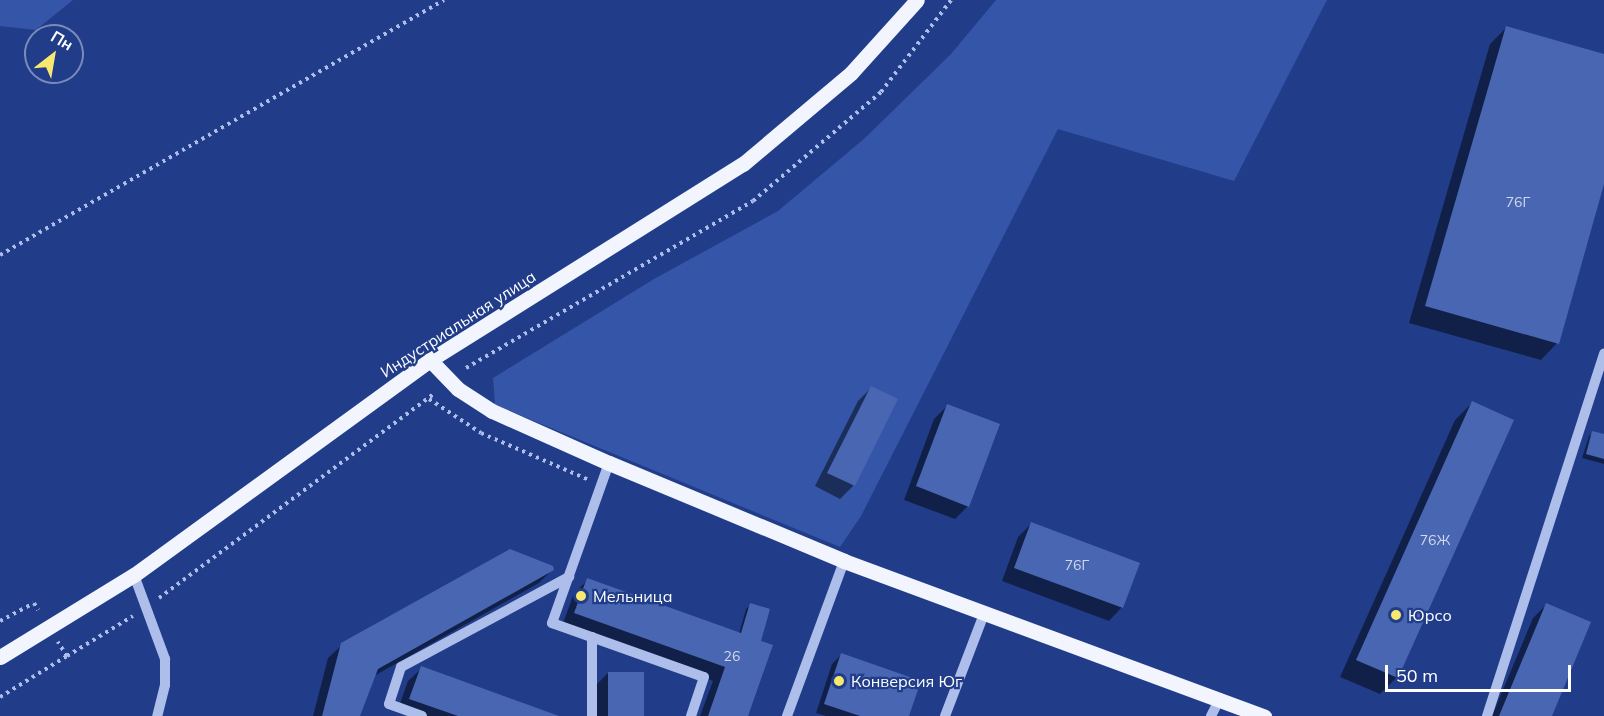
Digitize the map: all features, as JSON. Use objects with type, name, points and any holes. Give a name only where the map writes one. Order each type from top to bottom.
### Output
[{"type":"main road","name":"Индустриальная улица","points":[[0,657],[134,575],[430,360],[743,164],[851,73],[916,0]]},
{"type":"main road","points":[[430,360],[458,389],[492,411],[609,463],[843,561],[1264,716]]},
{"type":"lane","points":[[1487,716],[1601,373],[1604,353]]},
{"type":"lane","points":[[609,463],[552,623],[704,678],[691,716]]},
{"type":"lane","points":[[787,716],[843,561]]},
{"type":"lane","points":[[134,575],[165,659],[165,685],[157,716]]},
{"type":"lane","points":[[422,716],[389,704],[401,666],[568,578]]},
{"type":"lane","points":[[945,716],[984,614]]},
{"type":"lane","points":[[592,637],[592,716]]},
{"type":"lane","points":[[1211,716],[1220,698]]},
{"type":"path","points":[[0,255],[444,0]]},
{"type":"path","points":[[67,656],[147,607],[429,399],[448,379],[581,299],[753,201],[881,92],[951,0]]},
{"type":"shaded area","points":[[0,0],[73,0],[43,24],[24,24],[24,29],[0,26]]},
{"type":"shaded area","points":[[996,0],[1327,0],[1234,181],[1058,129],[861,516],[840,547],[495,405],[493,378],[654,279],[778,211],[865,138],[951,54]]},
{"type":"building","points":[[1506,26],[1604,54],[1604,184],[1559,344],[1425,306]]},
{"type":"building","points":[[871,386],[898,399],[855,486],[827,473]]},
{"type":"building","points":[[1472,401],[1514,420],[1398,678],[1356,660]]},
{"type":"building","points":[[947,404],[1000,424],[969,507],[916,486]]},
{"type":"building","points":[[1592,431],[1604,434],[1604,459],[1586,454]]},
{"type":"building","points":[[1031,522],[1140,563],[1123,608],[1014,568]]},
{"type":"building","points":[[510,549],[553,566],[554,570],[378,669],[360,716],[322,716],[341,643]]},
{"type":"building","points":[[587,578],[741,633],[750,603],[770,609],[761,641],[773,645],[748,716],[708,716],[725,667],[574,613]]},
{"type":"building","points":[[1546,603],[1591,622],[1552,716],[1499,716]]},
{"type":"building","points":[[841,653],[921,681],[909,716],[860,716],[824,704]]},
{"type":"building","points":[[421,666],[559,716],[458,716],[409,699]]},
{"type":"building","points":[[608,672],[644,672],[644,716],[608,716]]},
{"type":"place","name":"Мельница","points":[[581,596]]},
{"type":"place","name":"Юрсо","points":[[1396,615]]},
{"type":"place","name":"Конверсия Юг","points":[[839,681]]}]
